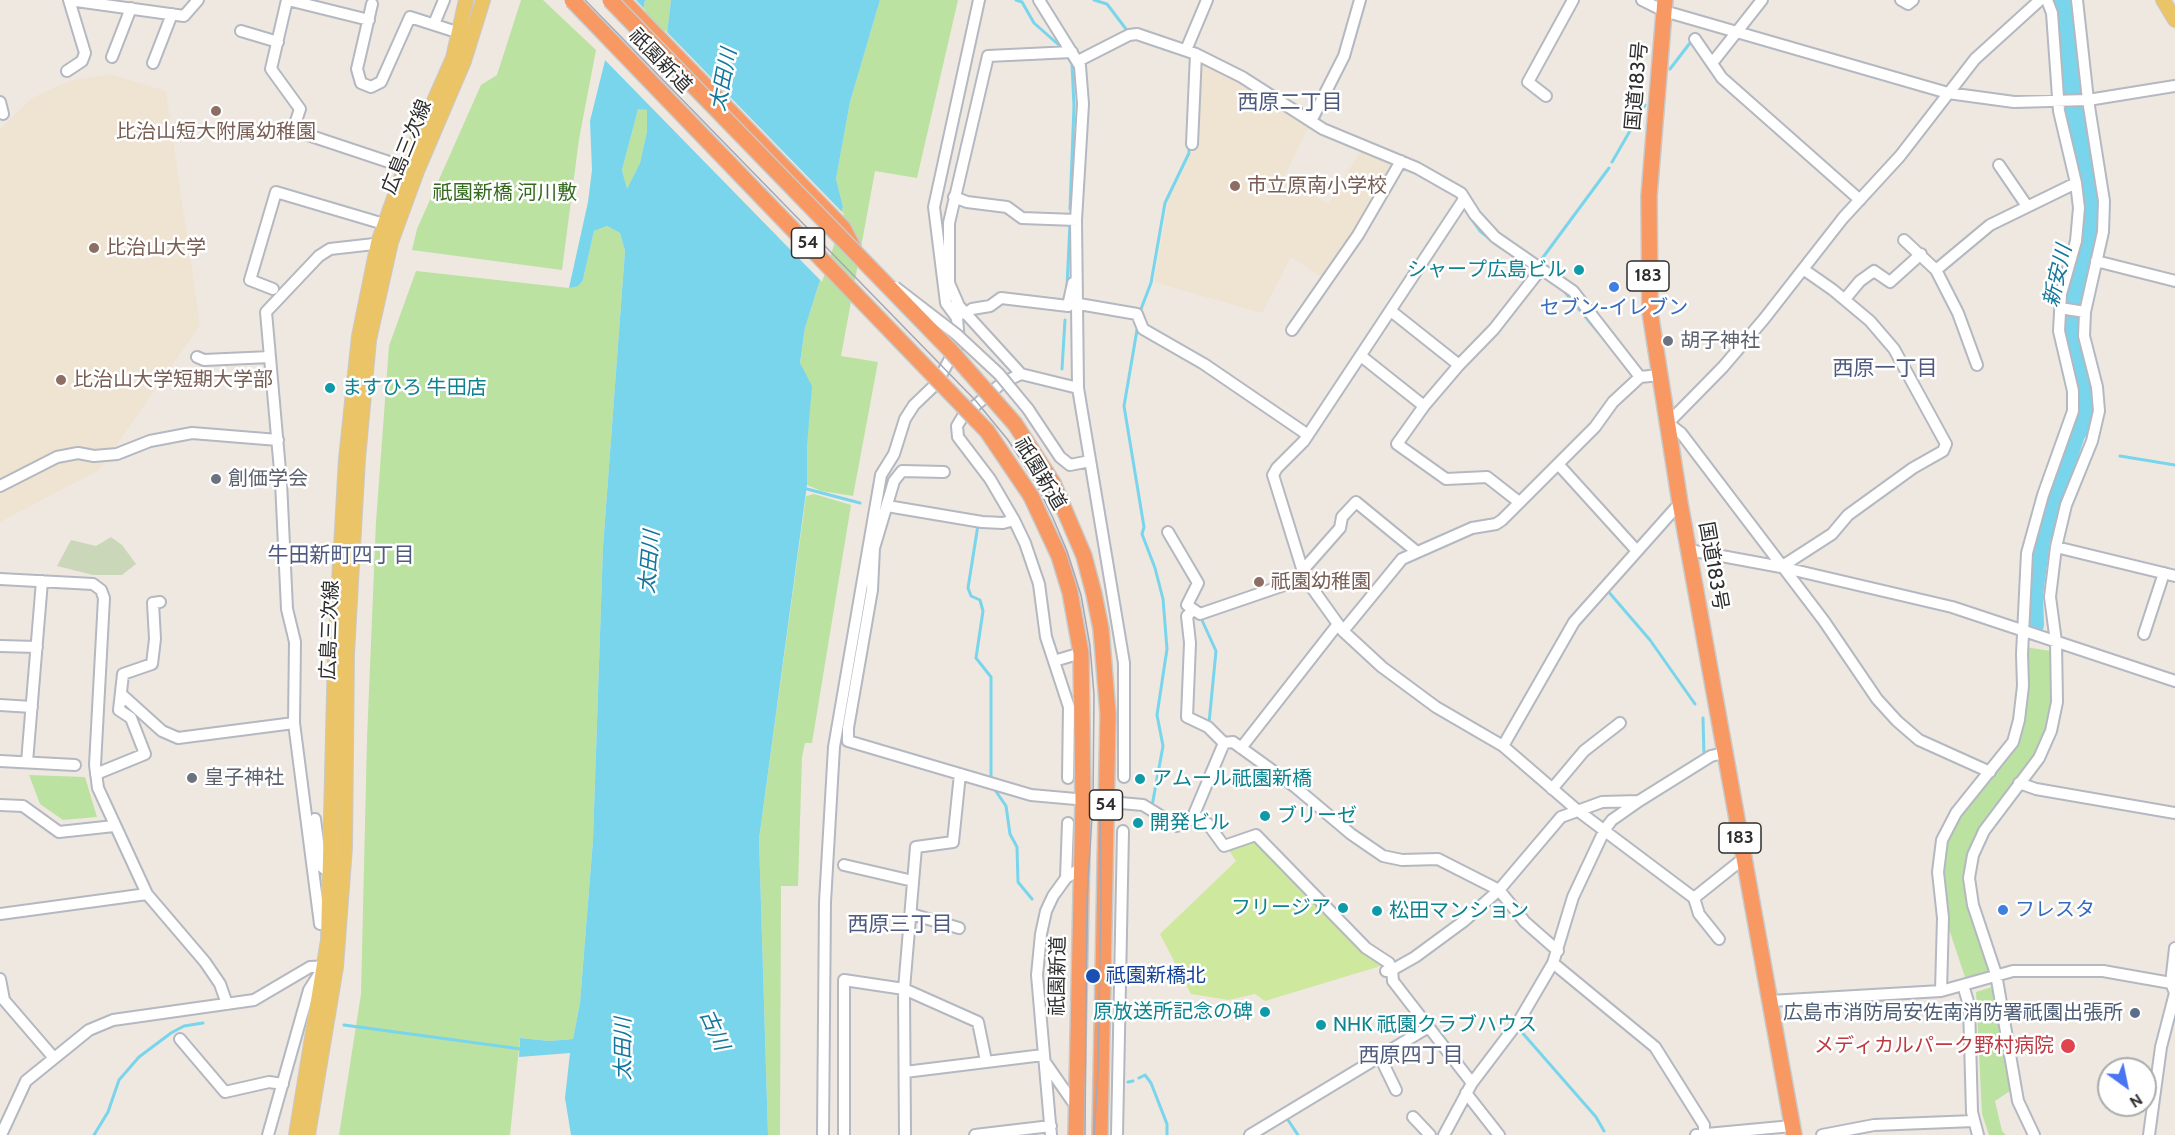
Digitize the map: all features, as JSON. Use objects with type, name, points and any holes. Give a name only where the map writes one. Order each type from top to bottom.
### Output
[{"type":"highway","name":"祇園新道","points":[[572,0],[987,431],[1031,496],[1059,556],[1070,592],[1082,653],[1083,801],[1076,1135]]},
{"type":"highway","name":"祇園新道","points":[[610,0],[950,350],[1015,424],[1053,483],[1084,556],[1094,594],[1101,629],[1108,714],[1100,1135]]},
{"type":"highway","name":"祇園新道","points":[[622,0],[843,228],[858,256]]},
{"type":"highway","name":"国道183号","points":[[1664,5],[1648,225],[1650,312],[1680,503],[1793,1130]]},
{"type":"main road","name":"広島三次線","points":[[465,34],[466,0]]},
{"type":"main road","name":"広島三次線","points":[[296,1135],[331,966],[335,653],[346,459],[358,336],[384,243],[411,169],[465,34],[483,0]]},
{"type":"main road","points":[[2163,0],[2175,20]]},
{"type":"main road","name":"広島三次線","points":[[308,1135],[345,847],[347,654],[358,459],[369,340],[384,243],[384,224],[411,169]]},
{"type":"street","points":[[68,71],[82,62],[85,53],[69,0],[183,16],[198,0]]},
{"type":"street","points":[[369,20],[288,0],[271,69],[300,109],[293,130],[411,169]]},
{"type":"street","points":[[434,24],[444,0]]},
{"type":"street","points":[[823,1135],[824,913],[834,747],[880,475],[894,454],[910,412],[937,383],[959,342],[957,318],[945,303],[934,207],[980,0]]},
{"type":"street","points":[[1039,0],[1075,56],[1083,104],[1076,220],[1079,304],[1078,388],[1124,663],[1126,690],[1124,777]]},
{"type":"street","points":[[1192,144],[1191,52],[1207,0]]},
{"type":"street","points":[[1311,121],[1344,56],[1360,0]]},
{"type":"street","points":[[1546,96],[1528,82],[1573,0]]},
{"type":"street","points":[[1642,0],[1664,5],[1735,32],[1948,93],[2014,102],[2060,101],[2085,100],[2175,86]]},
{"type":"street","points":[[1713,62],[1762,0]]},
{"type":"street","points":[[1901,0],[1908,4],[1913,0]]},
{"type":"street","points":[[1990,771],[1919,740],[1897,721],[1877,699],[1824,621],[1681,433],[1668,423],[1723,367],[1860,200],[1900,156],[1975,59],[2040,0]]},
{"type":"street","points":[[1941,991],[1943,918],[1938,872],[1942,840],[1956,813],[2013,742],[2019,720],[2023,686],[2027,553],[2043,495],[2073,411],[2073,391],[2059,331],[2061,294],[2076,241],[2079,208],[2060,101],[2052,13],[2046,0]]},
{"type":"street","points":[[2034,1135],[2018,1101],[1996,974],[1973,905],[1969,878],[1973,855],[1984,831],[2039,758],[2052,731],[2057,702],[2056,642],[2050,597],[2056,547],[2066,505],[2091,441],[2098,411],[2097,387],[2084,336],[2083,311],[2103,232],[2104,201],[2085,100],[2077,0]]},
{"type":"street","points":[[372,4],[357,69],[362,83],[371,87],[381,82],[410,17],[465,34]]},
{"type":"street","points":[[112,57],[131,8]]},
{"type":"street","points":[[153,63],[172,14]]},
{"type":"street","points":[[241,31],[278,42]]},
{"type":"street","points":[[1078,388],[1022,374],[965,314],[949,284],[949,223],[988,56],[1075,56],[1137,34],[1191,52],[1242,78],[1311,121],[1346,139],[1401,161],[1461,193],[1495,237],[1573,291],[1640,377]]},
{"type":"street","points":[[1695,39],[1722,78],[1860,200]]},
{"type":"street","points":[[0,102],[3,114]]},
{"type":"street","points":[[1292,330],[1358,235],[1401,161]]},
{"type":"street","points":[[1999,165],[2027,206]]},
{"type":"street","points":[[1936,270],[1979,232],[2076,183]]},
{"type":"street","points":[[273,289],[250,280],[276,192],[384,224]]},
{"type":"street","points":[[954,197],[967,202],[1007,207],[1022,218],[1076,220]]},
{"type":"street","points":[[1464,199],[1308,435],[1273,475],[1304,574],[1341,627],[1382,667],[1436,707],[1503,746],[1577,810],[1694,898],[1699,914],[1719,939]]},
{"type":"street","points":[[1904,240],[1936,270],[1958,314],[1977,365]]},
{"type":"street","points":[[320,924],[294,723],[295,642],[287,609],[278,440],[266,312],[319,256],[330,249],[384,243]]},
{"type":"street","points":[[1845,299],[1860,281],[1874,272],[1890,282],[1921,254]]},
{"type":"street","points":[[2096,261],[2175,281]]},
{"type":"street","points":[[1519,502],[1487,477],[1446,479],[1397,444],[1424,406],[1494,329],[1541,269]]},
{"type":"street","points":[[1781,567],[1832,534],[1848,515],[1913,468],[1943,451],[1946,444],[1894,349],[1870,321],[1845,299],[1803,269]]},
{"type":"street","points":[[881,280],[906,294],[956,334],[999,374],[1028,409],[1065,461],[1070,465],[1090,461]]},
{"type":"street","points":[[965,314],[972,309],[990,306],[1000,298],[1068,306],[1073,280],[1078,280]]},
{"type":"street","points":[[1079,304],[1137,314],[1143,329],[1204,364],[1308,435]]},
{"type":"street","points":[[2062,308],[2083,311]]},
{"type":"street","points":[[1391,311],[1459,365]]},
{"type":"street","points":[[1361,356],[1424,406]]},
{"type":"street","points":[[197,357],[204,360],[270,357]]},
{"type":"street","points":[[1022,374],[1002,383],[963,416],[957,426],[958,437],[990,479],[1014,520],[1039,584],[1046,638],[1070,707],[1068,778]]},
{"type":"street","points":[[1241,748],[1341,627],[1402,559],[1472,528],[1496,524],[1595,427],[1613,402],[1640,377],[1660,375]]},
{"type":"street","points":[[0,486],[57,457],[78,453],[94,456],[117,454],[150,441],[192,433],[278,440]]},
{"type":"street","points":[[1558,464],[1637,551]]},
{"type":"street","points":[[944,472],[902,471],[894,482],[874,548],[872,590],[848,728],[848,741],[1031,795],[1143,805],[1177,826],[1189,822],[1194,815],[1224,743]]},
{"type":"street","points":[[1168,532],[1198,583],[1187,605],[1200,614],[1304,574],[1340,528],[1342,517],[1356,502],[1417,552]]},
{"type":"street","points":[[1503,746],[1574,622],[1680,503]]},
{"type":"street","points":[[887,506],[982,522],[1003,523],[1014,520]]},
{"type":"street","points":[[2056,547],[2170,574],[2144,634]]},
{"type":"street","points":[[1689,550],[1781,567],[1922,599],[2175,681]]},
{"type":"street","points":[[0,579],[93,584],[101,590],[104,598],[96,774],[98,788],[147,894],[205,962],[220,984],[227,1004]]},
{"type":"street","points":[[27,762],[42,581]]},
{"type":"street","points":[[96,774],[145,754],[131,718],[119,710],[123,674],[152,664],[155,639],[153,603],[160,602]]},
{"type":"street","points":[[1193,610],[1187,616],[1190,644],[1187,717],[1208,727],[1224,743]]},
{"type":"street","points":[[0,646],[37,647]]},
{"type":"street","points":[[1054,661],[1082,653]]},
{"type":"street","points":[[1108,714],[1120,705],[1126,690]]},
{"type":"street","points":[[121,694],[162,732],[178,738],[294,723]]},
{"type":"street","points":[[0,705],[32,707]]},
{"type":"street","points":[[1552,789],[1584,751],[1620,723]]},
{"type":"street","points":[[1224,743],[1233,742],[1294,786],[1350,834],[1383,856],[1402,860],[1438,859],[1498,890],[1525,922],[1558,951]]},
{"type":"street","points":[[1444,1135],[1469,1088],[1520,1021],[1553,963],[1574,897],[1605,829],[1612,820],[1639,801],[1711,756],[1724,753]]},
{"type":"street","points":[[0,761],[75,765]]},
{"type":"street","points":[[905,1135],[904,989],[916,847],[953,842],[960,774]]},
{"type":"street","points":[[2019,783],[2036,789],[2175,813]]},
{"type":"street","points":[[305,800],[313,806],[321,866],[331,874]]},
{"type":"street","points":[[1389,971],[1445,935],[1498,890],[1561,817],[1602,802],[1639,801]]},
{"type":"street","points":[[0,805],[23,806],[59,832],[114,826]]},
{"type":"street","points":[[1194,815],[1208,824],[1224,846],[1256,835],[1366,948],[1389,963],[1393,981],[1469,1088],[1499,1135]]},
{"type":"street","points":[[1066,878],[1068,823]]},
{"type":"street","points":[[1117,1135],[1123,831]]},
{"type":"street","points":[[1694,898],[1744,858]]},
{"type":"street","points":[[844,865],[913,882]]},
{"type":"street","points":[[975,1135],[1051,1131],[1037,975],[1042,931],[1049,902],[1066,878],[1081,868]]},
{"type":"street","points":[[1104,869],[1122,888]]},
{"type":"street","points":[[0,914],[147,894]]},
{"type":"street","points":[[911,914],[959,928]]},
{"type":"street","points":[[2149,1135],[2161,1047],[2174,990],[2175,948]]},
{"type":"street","points":[[1553,963],[1655,1047],[1700,1117],[1700,1135],[1793,1130]]},
{"type":"street","points":[[1,1135],[26,1081],[88,1030],[113,1020],[254,1000],[310,967],[331,966]]},
{"type":"street","points":[[268,1135],[309,990],[331,966]]},
{"type":"street","points":[[1770,1001],[1941,991],[2013,970],[2103,970],[2174,990]]},
{"type":"street","points":[[0,979],[4,1000],[54,1058]]},
{"type":"street","points":[[844,1135],[844,980],[904,989],[978,1022],[986,1061]]},
{"type":"street","points":[[1963,985],[1969,1005],[1974,1121],[1978,1135]]},
{"type":"street","points":[[1250,1135],[1427,1028]]},
{"type":"street","points":[[180,1039],[225,1092],[269,1082],[283,1084]]},
{"type":"street","points":[[1043,1057],[1077,1108]]},
{"type":"street","points":[[905,1072],[986,1061],[1043,1057]]},
{"type":"street","points":[[1380,1057],[1396,1090]]},
{"type":"street","points":[[1100,1095],[1118,1080]]},
{"type":"street","points":[[1413,1117],[1430,1135]]},
{"type":"street","points":[[1822,1135],[1874,1125],[1974,1121]]},
{"type":"shaded area","name":"市立原南小学校","points":[[1198,61],[1240,83],[1309,126],[1284,177],[1328,204],[1360,152],[1394,165],[1363,220],[1323,278],[1291,257],[1262,313],[1154,282],[1169,195],[1187,157],[1195,149]]},
{"type":"shaded area","name":"比治山大学","points":[[109,74],[166,91],[200,325],[99,470],[0,522],[0,129],[32,98],[69,81]]},
{"type":"green space","name":"祇園新橋 河川敷","points":[[521,0],[543,0],[596,50],[579,139],[562,270],[412,250],[417,229],[481,85],[497,75]]},
{"type":"green space","points":[[645,0],[671,0],[666,42],[642,16]]},
{"type":"green space","points":[[880,0],[958,0],[917,178],[875,171],[841,356],[878,362],[853,496],[821,491],[807,485],[807,445],[800,364],[805,328],[843,207],[836,179],[850,102]]},
{"type":"green space","points":[[638,108],[647,110],[647,131],[640,163],[627,190],[622,170]]},
{"type":"green space","points":[[607,226],[620,233],[625,251],[603,547],[593,840],[580,1003],[573,1039],[549,1041],[520,1038],[510,1135],[339,1135],[361,994],[367,739],[376,522],[389,346],[416,271],[569,288],[583,280],[594,231]]},
{"type":"green space","points":[[814,494],[851,505],[812,743],[805,743],[802,757],[798,886],[781,886],[780,1135],[768,1135],[759,839],[806,496]]},
{"type":"green space","points":[[111,537],[122,545],[136,564],[122,575],[93,575],[57,566],[71,540],[96,546]]},
{"type":"green space","points":[[2025,647],[2051,651],[2052,694],[2047,730],[2032,759],[1990,813],[1971,848],[1965,881],[1991,970],[1966,980],[1948,926],[1942,876],[1944,840],[1966,806],[2014,744]]},
{"type":"green space","points":[[29,775],[85,777],[97,817],[63,820],[40,804]]},
{"type":"green space","points":[[1255,840],[1365,954],[1384,965],[1265,1001],[1255,994],[1229,1000],[1191,994],[1160,934],[1236,861],[1228,849]]},
{"type":"green space","points":[[1992,987],[2010,1091],[1995,1101],[2002,1131],[2006,1135],[1989,1135],[1982,1114],[1976,992]]},
{"type":"water","points":[[620,0],[645,0],[642,16],[666,42],[671,0],[880,0],[850,102],[836,179],[843,207],[805,328],[800,363],[812,386],[807,445],[807,485],[759,839],[768,1135],[571,1135],[565,1098],[570,1053],[519,1057],[520,1038],[549,1041],[573,1039],[580,1003],[593,840],[603,547],[625,251],[620,233],[607,226],[594,231],[583,280],[578,286],[569,288],[588,202],[592,170],[590,121]],"holes":[[[638,109],[647,110],[647,131],[640,163],[627,189],[622,170]]]},
{"type":"pier","points":[[616,0],[636,0],[646,11],[645,17],[663,40],[665,30],[844,214],[822,282],[601,56]]},
{"type":"waterway","points":[[1016,0],[1022,2],[1034,23],[1060,46]]},
{"type":"waterway","points":[[1094,0],[1107,4],[1126,29]]},
{"type":"waterway","name":"新安川","points":[[2035,625],[2034,595],[2041,541],[2076,435],[2084,423],[2088,401],[2069,329],[2072,298],[2089,241],[2091,201],[2075,115],[2069,68],[2068,21],[2063,0]]},
{"type":"waterway","points":[[1670,69],[1693,39]]},
{"type":"waterway","points":[[1069,59],[1072,64],[1074,106],[1070,209]]},
{"type":"waterway","points":[[1318,120],[1345,65]]},
{"type":"waterway","points":[[1612,162],[1645,105]]},
{"type":"waterway","points":[[1141,309],[1151,283],[1165,203],[1189,153],[1189,146]]},
{"type":"waterway","points":[[1541,260],[1609,168]]},
{"type":"waterway","points":[[1470,217],[1480,231],[1501,248]]},
{"type":"waterway","points":[[1067,287],[1070,222]]},
{"type":"waterway","points":[[1564,291],[1598,332]]},
{"type":"waterway","points":[[1062,369],[1065,320]]},
{"type":"waterway","points":[[1137,330],[1124,406],[1144,527],[1142,534],[1155,568],[1163,599],[1167,649],[1157,715],[1163,746],[1152,806]]},
{"type":"waterway","name":"新安川","points":[[2084,423],[2089,428]]},
{"type":"waterway","points":[[2120,456],[2175,465]]},
{"type":"waterway","points":[[807,489],[860,503]]},
{"type":"waterway","points":[[978,525],[968,588],[971,596],[980,600],[983,611],[976,658],[991,677],[991,778]]},
{"type":"waterway","points":[[1607,590],[1650,640],[1695,704]]},
{"type":"waterway","points":[[1201,618],[1216,651],[1209,723]]},
{"type":"waterway","points":[[1703,718],[1704,756]]},
{"type":"waterway","points":[[993,787],[1006,806],[1010,834],[1017,847],[1018,882],[1032,899]]},
{"type":"waterway","points":[[1434,863],[1460,876]]},
{"type":"waterway","points":[[94,1135],[108,1112],[119,1080],[139,1057],[184,1026],[203,1023]]},
{"type":"waterway","points":[[344,1025],[521,1049]]},
{"type":"waterway","points":[[1519,1029],[1596,1117],[1604,1131]]},
{"type":"waterway","points":[[1139,1078],[1145,1075],[1151,1083],[1167,1124],[1167,1135]]},
{"type":"waterway","points":[[1128,1082],[1133,1081]]},
{"type":"waterway","points":[[1286,1117],[1298,1135]]},
{"type":"tram line","points":[[585,0],[976,401],[1008,440],[1036,483],[1053,518],[1067,551],[1081,595],[1090,646],[1094,695],[1093,800],[1087,898],[1085,1135]]},
{"type":"tram line","points":[[1094,1135],[1098,1071],[1100,816]]},
{"type":"place","name":"比治山短大附属幼稚園","points":[[216,111]]},
{"type":"place","name":"市立原南小学校","points":[[1235,186]]},
{"type":"place","name":"比治山大学","points":[[94,248]]},
{"type":"place","name":"シャープ広島ビル","points":[[1579,270]]},
{"type":"place","name":"セブン-イレブン","points":[[1614,287]]},
{"type":"place","name":"胡子神社","points":[[1668,341]]},
{"type":"place","name":"比治山大学短期大学部","points":[[61,380]]},
{"type":"place","name":"ますひろ 牛田店","points":[[330,388]]},
{"type":"place","name":"創価学会","points":[[216,479]]},
{"type":"place","name":"祇園幼稚園","points":[[1259,582]]},
{"type":"place","name":"皇子神社","points":[[192,778]]},
{"type":"place","name":"アムール祇園新橋","points":[[1140,779]]},
{"type":"place","name":"ブリーゼ","points":[[1265,816]]},
{"type":"place","name":"開発ビル","points":[[1138,823]]},
{"type":"place","name":"フリージア","points":[[1343,908]]},
{"type":"place","name":"フレスタ","points":[[2003,910]]},
{"type":"place","name":"松田マンション","points":[[1377,911]]},
{"type":"place","name":"祗園新橋北","points":[[1093,976]]},
{"type":"place","name":"原放送所記念の碑","points":[[1265,1012]]},
{"type":"place","name":"広島市消防局安佐南消防署祇園出張所","points":[[2135,1013]]},
{"type":"place","name":"NHK 祇園クラブハウス","points":[[1321,1025]]},
{"type":"place","name":"メディカルパーク野村病院","points":[[2068,1046]]},
{"type":"district","name":"西原二丁目","points":[[1290,103]]},
{"type":"district","name":"西原一丁目","points":[[1885,369]]},
{"type":"district","name":"牛田新町四丁目","points":[[341,556]]},
{"type":"district","name":"西原三丁目","points":[[900,925]]},
{"type":"district","name":"西原四丁目","points":[[1411,1056]]},
{"type":"water label","name":"太田川","points":[[724,80]]},
{"type":"water label","name":"太田川","points":[[650,562]]},
{"type":"water label","name":"古川","points":[[714,1030]]},
{"type":"water label","name":"太田川","points":[[624,1049]]}]
